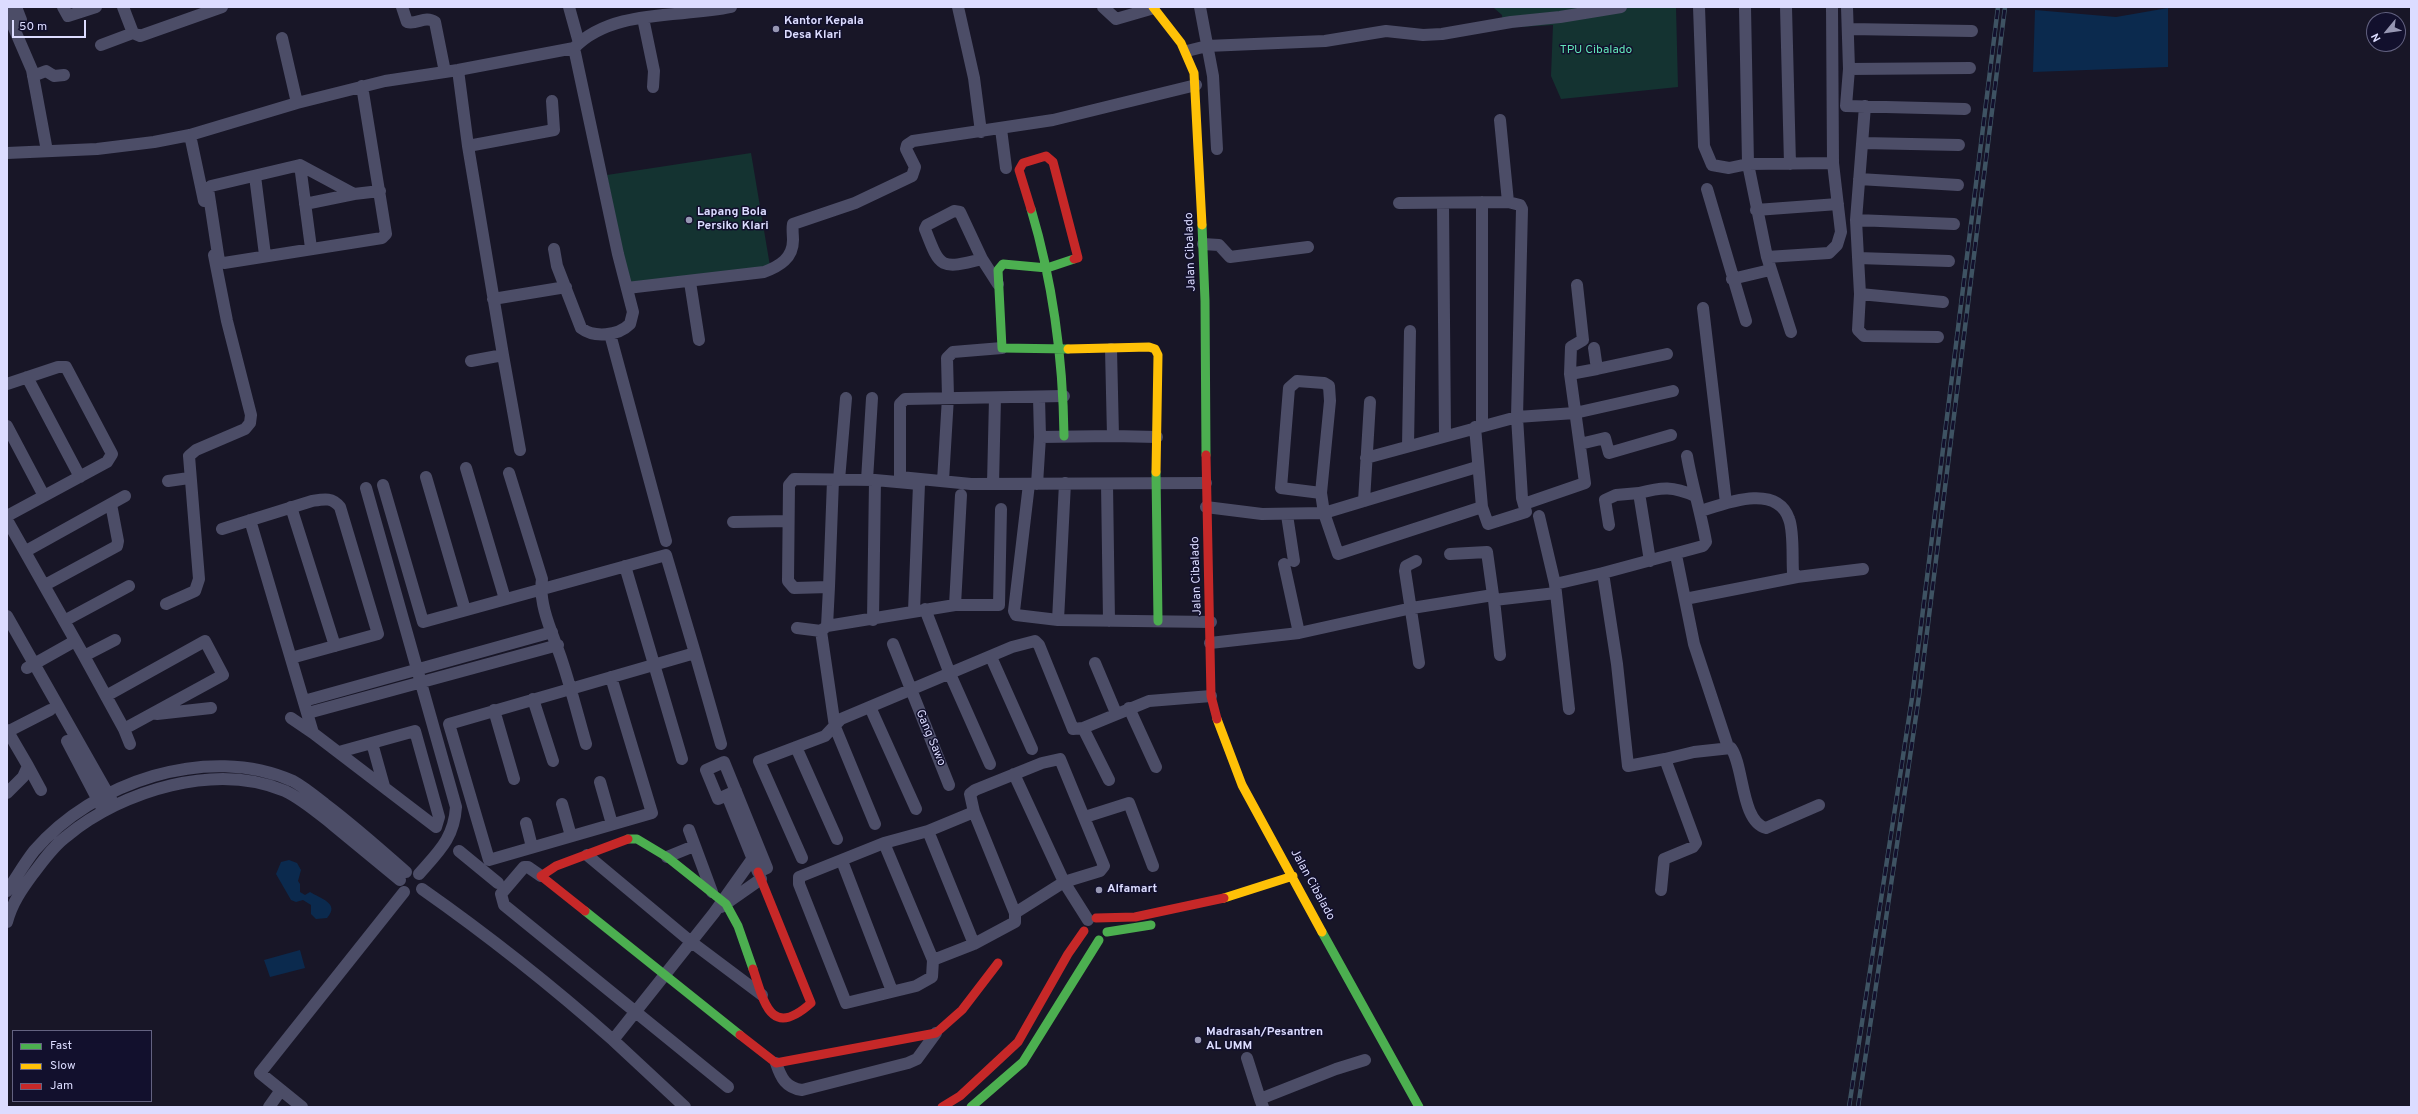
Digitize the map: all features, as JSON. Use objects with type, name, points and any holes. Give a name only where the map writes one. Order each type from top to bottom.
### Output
[{"type":"street","points":[[16,7],[21,20]]},
{"type":"street","points":[[62,7],[68,16],[96,7]]},
{"type":"street","points":[[123,7],[133,33]]},
{"type":"street","points":[[101,45],[133,33],[140,36],[222,7]]},
{"type":"street","points":[[402,7],[407,22],[412,23],[426,19],[435,22],[445,72]]},
{"type":"street","points":[[554,249],[558,266],[581,328],[591,334],[610,334],[627,327],[632,321],[633,312],[569,7]]},
{"type":"street","points":[[7,153],[97,149],[190,135],[297,103],[362,86],[458,70],[576,45],[618,23],[643,18],[731,7]]},
{"type":"street","points":[[958,7],[965,32],[974,78],[981,132]]},
{"type":"street","points":[[1103,7],[1116,19],[1153,8]]},
{"type":"street","points":[[1200,7],[1197,49],[1213,76],[1217,149]]},
{"type":"street","points":[[1197,49],[1298,43],[1386,31],[1423,35],[1442,34],[1511,22],[1576,15],[1621,7]]},
{"type":"street","points":[[1699,7],[1704,146],[1709,160],[1717,168],[1729,168],[1748,164],[1833,163]]},
{"type":"street","points":[[1745,7],[1748,164],[1756,210],[1770,270],[1791,332]]},
{"type":"street","points":[[1786,7],[1790,164]]},
{"type":"street","points":[[1767,257],[1832,251],[1837,245],[1840,232],[1833,163],[1834,109],[1832,7]]},
{"type":"street","points":[[1846,106],[1849,69],[1849,29],[1847,7]]},
{"type":"street","name":"Jalan Cibalado","points":[[1153,8],[1174,32],[1197,49],[1194,68],[1208,243],[1206,507],[1211,622],[1218,642],[1211,696],[1220,733],[1235,771],[1419,1107]]},
{"type":"street","points":[[7,12],[26,55],[33,76],[47,151]]},
{"type":"street","points":[[643,18],[654,71],[653,87]]},
{"type":"street","points":[[1849,29],[1972,31]]},
{"type":"street","points":[[282,38],[297,103]]},
{"type":"street","points":[[1849,69],[1970,68]]},
{"type":"street","points":[[458,70],[468,146],[520,450]]},
{"type":"street","points":[[33,76],[46,71],[54,76],[64,75]]},
{"type":"street","points":[[627,288],[690,282],[764,272],[777,267],[787,259],[792,249],[793,224],[859,201],[912,176],[915,167],[906,149],[910,142],[931,137],[981,132],[1053,120],[1196,85]]},
{"type":"street","points":[[217,262],[222,263],[384,236],[387,232],[362,86]]},
{"type":"street","points":[[468,146],[554,130],[552,101]]},
{"type":"street","points":[[1834,109],[1846,106],[1965,109]]},
{"type":"street","points":[[1865,106],[1856,220],[1860,294],[1858,330],[1864,336],[1938,337]]},
{"type":"street","points":[[1500,120],[1508,202]]},
{"type":"street","points":[[1001,129],[1006,168]]},
{"type":"street","points":[[166,604],[195,591],[199,579],[188,460],[191,453],[245,429],[250,423],[251,415],[227,321],[217,262],[190,135]]},
{"type":"street","points":[[1863,142],[1958,144]]},
{"type":"street","points":[[1002,348],[998,270],[1004,264],[1047,268],[1075,260],[1079,254],[1053,162],[1046,156],[1023,163],[1019,170],[1047,268],[1061,349],[1064,396],[1064,436]]},
{"type":"street","points":[[217,262],[208,189],[210,186],[300,165],[354,194]]},
{"type":"street","points":[[300,165],[311,248]]},
{"type":"street","points":[[255,176],[265,255]]},
{"type":"street","points":[[1859,178],[1958,185]]},
{"type":"street","points":[[1706,189],[1732,279],[1746,321]]},
{"type":"street","points":[[304,204],[354,194],[380,191]]},
{"type":"street","points":[[1399,203],[1443,204],[1482,202],[1508,202],[1520,205],[1522,209],[1518,417],[1524,504],[1526,512],[1488,524],[1482,507],[1477,467],[1482,202]]},
{"type":"street","points":[[1443,204],[1445,436]]},
{"type":"street","points":[[1756,210],[1838,204]]},
{"type":"street","points":[[982,259],[952,265],[942,264],[937,259],[925,229],[928,225],[957,211],[964,218],[982,259],[999,286]]},
{"type":"street","points":[[1856,220],[1954,224]]},
{"type":"street","points":[[1208,243],[1223,248],[1230,257],[1308,247]]},
{"type":"street","points":[[1858,258],[1949,261]]},
{"type":"street","points":[[1732,279],[1770,270]]},
{"type":"street","points":[[690,282],[699,340]]},
{"type":"street","points":[[1524,504],[1585,483],[1570,374],[1571,347],[1583,340],[1576,285]]},
{"type":"street","points":[[493,299],[566,287]]},
{"type":"street","points":[[1860,294],[1943,302]]},
{"type":"street","points":[[1703,308],[1726,503]]},
{"type":"street","points":[[1408,446],[1410,331]]},
{"type":"street","points":[[610,334],[666,541]]},
{"type":"street","points":[[943,481],[948,397],[947,358],[950,354],[1002,348],[1111,349],[1149,347],[1155,349],[1158,355],[1156,484],[1158,621]]},
{"type":"street","points":[[1594,348],[1597,369]]},
{"type":"street","points":[[1111,349],[1113,436]]},
{"type":"street","points":[[1570,374],[1667,354]]},
{"type":"street","points":[[471,361],[503,355]]},
{"type":"street","points":[[7,384],[62,366],[66,367],[112,454],[110,460],[7,516]]},
{"type":"street","points":[[27,377],[80,477]]},
{"type":"street","points":[[1321,492],[1281,488],[1289,388],[1297,381],[1324,383],[1329,386],[1330,401],[1321,492],[1324,513],[1338,554],[1482,507]]},
{"type":"street","points":[[1366,458],[1478,426],[1518,417],[1575,413],[1672,391]]},
{"type":"street","points":[[1064,396],[905,399],[900,404],[900,477],[993,484],[1206,483]]},
{"type":"street","points":[[1039,397],[1040,437],[1014,611],[1020,617],[1058,620],[1211,622]]},
{"type":"street","points":[[846,398],[836,480],[829,587],[824,629],[835,727],[875,824]]},
{"type":"street","points":[[872,398],[871,480],[873,620]]},
{"type":"street","points":[[993,484],[995,398]]},
{"type":"street","points":[[1364,501],[1370,402]]},
{"type":"street","points":[[7,426],[44,496]]},
{"type":"street","points":[[1580,444],[1605,438],[1609,453],[1671,435]]},
{"type":"street","points":[[1040,437],[1157,437]]},
{"type":"street","points":[[1218,642],[1299,633],[1412,608],[1493,598],[1555,588],[1603,573],[1676,555],[1706,544],[1701,511],[1695,496],[1687,456]]},
{"type":"street","points":[[1206,507],[1287,515],[1324,513],[1477,467]]},
{"type":"street","points":[[466,468],[505,599]]},
{"type":"street","points":[[509,473],[542,579],[541,589],[552,632],[558,646],[586,744]]},
{"type":"street","points":[[426,476],[465,610]]},
{"type":"street","points":[[168,481],[190,478]]},
{"type":"street","points":[[829,587],[794,588],[788,581],[790,481],[794,479],[871,480],[919,484],[920,610],[990,764]]},
{"type":"street","points":[[1058,620],[1065,483]]},
{"type":"street","points":[[1107,484],[1109,621]]},
{"type":"street","points":[[383,485],[423,622],[666,555],[721,744]]},
{"type":"street","points":[[366,488],[456,807],[455,824],[449,839],[419,874]]},
{"type":"street","points":[[1609,525],[1605,500],[1616,495],[1657,488],[1678,488],[1695,496]]},
{"type":"street","points":[[1639,492],[1650,561]]},
{"type":"street","points":[[955,605],[961,495]]},
{"type":"street","points":[[26,551],[125,496]]},
{"type":"street","points":[[222,529],[291,507],[326,498],[336,501],[340,507],[378,634],[291,658]]},
{"type":"street","points":[[1701,511],[1726,503],[1752,498],[1774,502],[1784,510],[1790,520],[1793,572],[1797,577]]},
{"type":"street","points":[[45,585],[117,546],[118,541],[111,504]]},
{"type":"street","points":[[291,507],[335,646]]},
{"type":"street","points":[[797,628],[824,629],[920,610],[955,605],[998,605],[1001,509]]},
{"type":"street","points":[[1287,515],[1289,563],[1299,633]]},
{"type":"street","points":[[1539,516],[1555,588],[1568,708]]},
{"type":"street","points":[[7,520],[76,641],[124,729],[130,744]]},
{"type":"street","points":[[250,520],[313,733]]},
{"type":"street","points":[[733,522],[788,521]]},
{"type":"street","points":[[1450,554],[1487,552],[1500,655]]},
{"type":"street","points":[[1676,555],[1694,644],[1728,748],[1732,749],[1752,814],[1760,827],[1766,828],[1819,805]]},
{"type":"street","points":[[1416,561],[1406,566],[1405,571],[1412,608],[1419,663]]},
{"type":"street","points":[[625,566],[682,759]]},
{"type":"street","points":[[1685,599],[1797,577],[1863,569]]},
{"type":"street","points":[[1603,573],[1617,664],[1628,766],[1728,748]]},
{"type":"street","points":[[64,621],[130,586]]},
{"type":"street","points":[[7,616],[50,710],[110,809]]},
{"type":"street","points":[[7,631],[30,667],[85,767]]},
{"type":"street","points":[[304,701],[552,632]]},
{"type":"street","points":[[84,656],[115,640]]},
{"type":"street","points":[[30,667],[76,641]]},
{"type":"street","points":[[106,696],[205,641],[223,675],[124,729]]},
{"type":"street","points":[[802,858],[758,761],[825,736],[841,719],[1028,641],[1035,641],[1039,645],[1073,729],[1083,728],[1149,700],[1211,696]]},
{"type":"street","name":"Gang Sawo","points":[[893,644],[910,691],[949,785]]},
{"type":"street","points":[[308,713],[558,646]]},
{"type":"street","points":[[611,677],[652,813],[489,860],[449,724],[494,710],[695,653]]},
{"type":"street","points":[[991,657],[1032,749]]},
{"type":"street","points":[[1095,662],[1116,713]]},
{"type":"street","points":[[533,699],[552,761]]},
{"type":"street","points":[[870,707],[916,809]]},
{"type":"street","points":[[150,715],[211,708]]},
{"type":"street","points":[[1129,708],[1156,767]]},
{"type":"street","points":[[41,790],[7,731],[50,710]]},
{"type":"street","points":[[494,710],[514,779]]},
{"type":"street","points":[[291,718],[339,752],[436,827],[439,817],[415,731],[339,752]]},
{"type":"street","points":[[1083,728],[1109,780]]},
{"type":"street","points":[[372,743],[384,786]]},
{"type":"street","points":[[796,747],[837,839]]},
{"type":"street","points":[[933,960],[974,944],[1015,922],[1015,913],[974,812],[969,797],[971,792],[1014,774],[1052,760],[1060,759],[1104,866],[1100,871],[1064,882],[1015,913]]},
{"type":"street","points":[[1661,890],[1664,859],[1693,847],[1696,843],[1665,759]]},
{"type":"street","points":[[7,793],[23,777],[28,766]]},
{"type":"street","points":[[7,922],[11,907],[10,894],[35,851],[54,832],[103,797],[153,775],[209,767],[253,769],[294,782],[403,876]]},
{"type":"street","points":[[1014,774],[1064,882],[1089,923],[1091,940],[1099,940]]},
{"type":"street","points":[[10,894],[68,835],[110,809],[172,785],[210,779],[233,778],[269,786],[287,792],[353,834]]},
{"type":"street","points":[[600,782],[612,824]]},
{"type":"street","points":[[689,830],[694,846],[720,899],[738,926],[767,1010],[773,1016],[781,1018],[806,1009],[811,1003],[760,875],[757,856],[732,793]]},
{"type":"street","points":[[1085,817],[1129,803],[1153,866]]},
{"type":"street","points":[[562,804],[571,836]]},
{"type":"street","points":[[884,843],[933,960],[932,977],[916,986],[846,1003],[798,880],[804,874],[884,843],[928,831],[974,812]]},
{"type":"street","points":[[526,823],[532,847]]},
{"type":"street","points":[[928,831],[974,944]]},
{"type":"street","points":[[541,876],[556,866],[628,839],[637,839],[667,857],[720,899]]},
{"type":"street","points":[[667,857],[694,846]]},
{"type":"street","points":[[459,851],[498,883]]},
{"type":"street","points":[[478,866],[487,852]]},
{"type":"street","points":[[587,855],[690,942],[763,996]]},
{"type":"street","points":[[613,1040],[633,1012],[714,913],[720,899],[757,856]]},
{"type":"street","points":[[842,860],[892,991]]},
{"type":"street","points":[[728,1087],[633,1012],[516,916],[502,902],[501,894],[524,867],[528,867],[541,876],[776,1064],[781,1078],[793,1089],[802,1090],[908,1063],[917,1059],[936,1033],[946,1026],[975,997],[998,963]]},
{"type":"street","points":[[413,871],[419,874],[424,883],[422,889],[414,895],[404,892],[400,886],[403,876],[413,871]]},
{"type":"street","points":[[720,899],[760,875]]},
{"type":"street","points":[[1226,908],[1295,879]]},
{"type":"street","points":[[1089,923],[1135,917],[1216,900],[1295,879]]},
{"type":"street","points":[[422,889],[466,920],[560,993],[685,1107]]},
{"type":"street","points":[[302,1107],[260,1073],[404,892]]},
{"type":"street","points":[[942,1107],[960,1096],[1018,1042],[1068,954],[1089,923],[1103,921],[1107,932]]},
{"type":"street","points":[[971,1107],[1023,1062],[1034,1047],[1099,940],[1107,932],[1159,923]]},
{"type":"street","points":[[776,1064],[936,1033]]},
{"type":"street","points":[[1248,1058],[1261,1103],[1336,1068],[1365,1060]]},
{"type":"street","points":[[268,1107],[281,1090]]},
{"type":"green space","name":"TPU Cibalado","points":[[1676,7],[1678,87],[1561,99],[1551,76],[1553,25],[1503,28],[1502,15],[1494,8]]},
{"type":"green space","name":"Lapang Bola Persiko Klari","points":[[751,153],[770,266],[629,286],[607,175]]},
{"type":"water","points":[[2168,8],[2168,67],[2033,72],[2035,10],[2116,17]]},
{"type":"water","points":[[289,860],[297,863],[301,870],[298,881],[300,884],[300,892],[305,895],[310,892],[323,899],[332,908],[331,913],[327,918],[316,919],[311,914],[311,905],[303,900],[296,902],[291,900],[276,874],[281,862]]},
{"type":"water","points":[[300,950],[305,968],[270,977],[264,960]]},
{"type":"railway","points":[[1849,1107],[1912,698],[1998,7]]},
{"type":"railway","points":[[1858,1107],[1919,696],[2005,7]]},
{"type":"traffic: fast","points":[[1031,209],[1039,237],[1051,293],[1062,378],[1064,436]]},
{"type":"traffic: fast","points":[[1202,225],[1205,301],[1206,455]]},
{"type":"traffic: fast","points":[[1068,349],[1002,348],[998,270],[1003,264],[1047,268],[1074,259]]},
{"type":"traffic: fast","points":[[1156,472],[1158,621]]},
{"type":"traffic: fast","points":[[628,839],[637,839],[667,857],[726,904],[738,926],[753,969]]},
{"type":"traffic: fast","points":[[585,911],[740,1035]]},
{"type":"traffic: fast","points":[[1107,932],[1151,925]]},
{"type":"traffic: fast","points":[[1322,932],[1419,1107]]},
{"type":"traffic: fast","points":[[971,1107],[1023,1062],[1099,940]]},
{"type":"traffic: slow","points":[[1153,7],[1181,43],[1194,73],[1202,225]]},
{"type":"traffic: slow","points":[[1068,349],[1149,347],[1155,349],[1158,355],[1156,472]]},
{"type":"traffic: slow","points":[[1217,719],[1242,785],[1322,932]]},
{"type":"traffic: slow","points":[[1224,898],[1293,876]]},
{"type":"traffic: jam","points":[[1031,209],[1019,170],[1023,163],[1046,156],[1053,162],[1078,258],[1074,259]]},
{"type":"traffic: jam","points":[[1206,455],[1211,696],[1217,719]]},
{"type":"traffic: jam","points":[[585,911],[541,876],[556,866],[628,839]]},
{"type":"traffic: jam","points":[[753,969],[765,1004],[771,1012],[778,1017],[786,1018],[797,1013],[811,1003],[758,872]]},
{"type":"traffic: jam","points":[[1096,918],[1135,917],[1224,898]]},
{"type":"traffic: jam","points":[[942,1107],[960,1096],[1018,1042],[1068,954],[1084,931]]},
{"type":"traffic: jam","points":[[740,1035],[776,1063],[936,1033],[962,1010],[998,963]]},
{"type":"place","name":"Kantor Kepala Desa Klari","points":[[776,29]]},
{"type":"place","name":"Lapang Bola Persiko Klari","points":[[689,220]]},
{"type":"place","name":"Alfamart","points":[[1099,890]]},
{"type":"place","name":"Madrasah/Pesantren AL UMM","points":[[1198,1040]]}]
